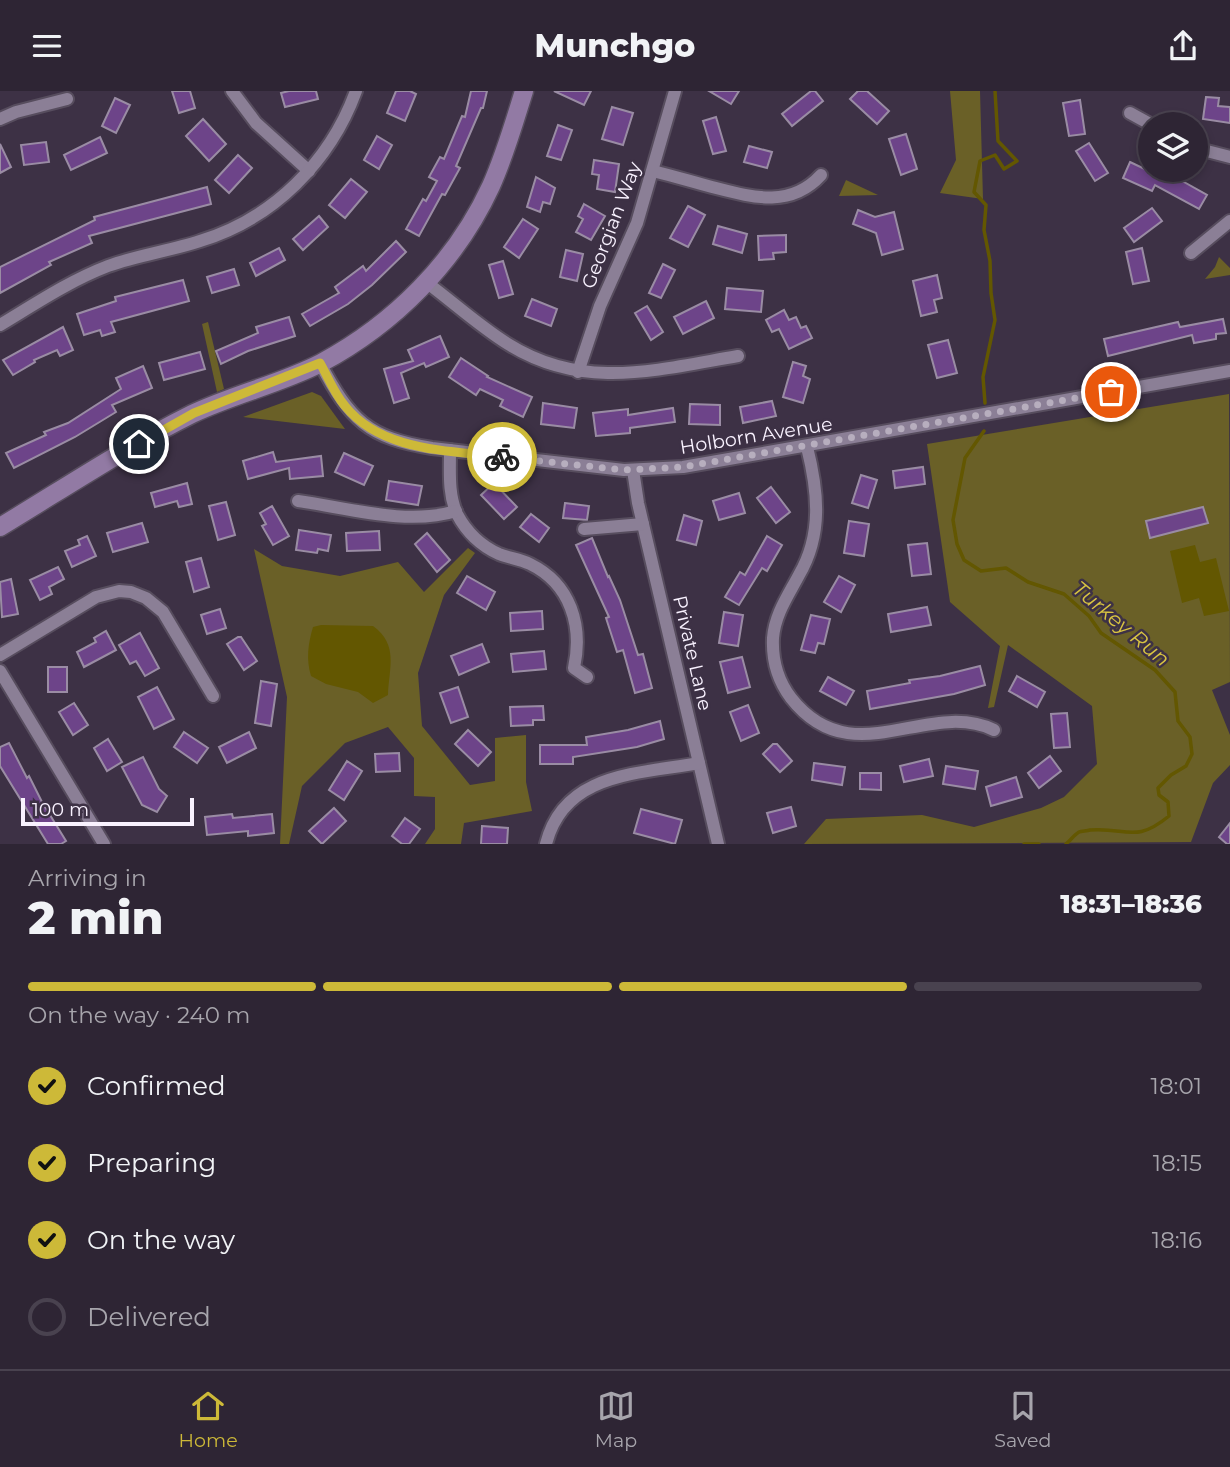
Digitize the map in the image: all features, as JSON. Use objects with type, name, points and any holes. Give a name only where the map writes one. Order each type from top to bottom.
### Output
[{"type":"main road","points":[[0,527],[194,413],[320,363],[376,328],[426,282],[457,243],[490,188],[524,91]]},
{"type":"street","points":[[232,91],[256,123],[309,171]]},
{"type":"street","points":[[0,325],[87,275],[135,257],[200,241],[249,221],[273,205],[309,171],[340,127],[356,91]]},
{"type":"street","name":"Georgian Way","points":[[578,372],[600,306],[637,223],[675,91]]},
{"type":"street","points":[[0,119],[16,112],[67,99]]},
{"type":"street","points":[[1130,113],[1138,117]]},
{"type":"street","points":[[1208,151],[1230,157]]},
{"type":"street","points":[[653,171],[765,199],[793,195],[821,175]]},
{"type":"street","points":[[1191,253],[1230,221]]},
{"type":"street","points":[[426,282],[507,343],[549,364],[578,372],[621,375],[738,356]]},
{"type":"street","name":"Holborn Avenue","points":[[320,363],[345,407],[370,429],[405,444],[633,470],[683,467],[807,447],[1230,371]]},
{"type":"street","points":[[807,447],[817,489],[816,530],[804,566],[782,605],[774,630],[775,662],[787,692],[809,716],[830,728],[853,734],[869,735],[960,722],[982,724],[995,730]]},
{"type":"street","points":[[450,450],[449,484],[456,511],[466,528],[487,547],[541,570],[563,591],[575,618],[578,634],[574,668],[587,677]]},
{"type":"street","name":"Private Lane","points":[[633,470],[643,524],[718,844]]},
{"type":"street","points":[[298,501],[404,517],[432,517],[456,511]]},
{"type":"street","points":[[584,529],[643,524]]},
{"type":"street","points":[[0,655],[96,597],[118,591],[131,592],[143,596],[163,612],[213,696]]},
{"type":"street","points":[[0,671],[104,844]]},
{"type":"street","points":[[546,844],[557,816],[578,794],[592,785],[699,763]]},
{"type":"shaded area","points":[[950,91],[980,91],[983,199],[940,193],[956,160]]},
{"type":"shaded area","points":[[846,180],[878,195],[839,196]]},
{"type":"shaded area","points":[[1219,257],[1230,268],[1230,275],[1205,279],[1215,267]]},
{"type":"shaded area","points":[[208,322],[224,389],[217,392],[202,324]]},
{"type":"shaded area","points":[[312,392],[321,396],[345,429],[243,417]]},
{"type":"shaded area","points":[[1229,394],[1230,682],[1212,690],[1230,735],[1230,765],[1213,783],[1191,842],[804,844],[826,819],[922,815],[974,827],[1041,808],[1064,797],[1097,764],[1092,706],[1008,645],[994,707],[988,708],[1000,646],[950,602],[927,444]]},
{"type":"shaded area","points":[[1195,545],[1200,562],[1216,558],[1229,611],[1204,616],[1199,598],[1182,603],[1170,551]]},
{"type":"shaded area","points":[[468,548],[475,553],[444,595],[418,673],[422,726],[470,785],[495,781],[495,738],[526,735],[526,782],[532,811],[464,823],[461,844],[425,844],[435,829],[435,797],[414,796],[414,758],[388,727],[345,743],[302,786],[289,844],[280,844],[287,697],[254,549],[282,566],[340,576],[398,562],[424,592]]},
{"type":"shaded area","points":[[373,626],[381,633],[391,657],[388,695],[373,703],[358,692],[326,684],[311,676],[308,658],[310,639],[313,627]]},
{"type":"building","points":[[172,91],[190,91],[195,108],[179,113]]},
{"type":"building","points":[[316,91],[318,99],[285,107],[281,93]]},
{"type":"building","points":[[396,91],[416,94],[405,121],[387,113]]},
{"type":"building","points":[[471,91],[487,91],[483,108],[456,166],[460,168],[419,236],[406,229],[437,181],[429,177],[440,157],[444,159],[462,116],[465,117]]},
{"type":"building","points":[[554,91],[591,91],[584,105]]},
{"type":"building","points":[[709,91],[739,91],[731,104]]},
{"type":"building","points":[[811,91],[815,91],[823,101],[792,126],[782,114]]},
{"type":"building","points":[[858,91],[867,91],[889,111],[877,124],[850,99]]},
{"type":"building","points":[[1206,97],[1219,98],[1218,106],[1230,107],[1230,123],[1208,120],[1208,112],[1204,112]]},
{"type":"building","points":[[115,98],[130,105],[116,133],[102,126]]},
{"type":"building","points":[[1080,100],[1085,134],[1069,136],[1063,103]]},
{"type":"building","points":[[612,107],[633,113],[623,145],[602,139]]},
{"type":"building","points":[[716,117],[726,151],[713,154],[703,121]]},
{"type":"building","points":[[203,119],[226,144],[209,161],[186,136]]},
{"type":"building","points":[[558,125],[572,130],[561,160],[547,156]]},
{"type":"building","points":[[906,134],[917,169],[901,175],[889,139]]},
{"type":"building","points":[[377,136],[392,145],[379,169],[364,160]]},
{"type":"building","points":[[100,137],[107,153],[71,170],[64,155]]},
{"type":"building","points":[[46,142],[49,162],[24,165],[21,145]]},
{"type":"building","points":[[1089,143],[1108,173],[1095,181],[1076,151]]},
{"type":"building","points":[[0,144],[11,167],[0,173]]},
{"type":"building","points":[[749,146],[772,152],[767,168],[744,162]]},
{"type":"building","points":[[238,155],[252,168],[229,193],[215,180]]},
{"type":"building","points":[[594,160],[619,164],[615,192],[597,189],[599,175],[592,174]]},
{"type":"building","points":[[1130,162],[1138,166],[1138,182],[1184,182],[1207,195],[1199,209],[1155,185],[1152,191],[1123,178]]},
{"type":"building","points":[[536,177],[555,188],[550,204],[543,202],[540,212],[527,207]]},
{"type":"building","points":[[351,179],[367,192],[345,218],[329,205]]},
{"type":"building","points":[[207,187],[211,204],[89,236],[92,243],[49,262],[51,265],[0,293],[0,267],[95,220],[94,217]]},
{"type":"building","points":[[584,204],[605,216],[591,240],[576,232],[583,219],[578,216]]},
{"type":"building","points":[[688,206],[705,215],[688,247],[670,238]]},
{"type":"building","points":[[1152,208],[1162,221],[1134,242],[1124,228]]},
{"type":"building","points":[[858,210],[875,217],[894,212],[903,249],[882,255],[876,233],[853,224]]},
{"type":"building","points":[[319,216],[328,227],[303,250],[293,239]]},
{"type":"building","points":[[523,219],[538,229],[519,258],[504,247]]},
{"type":"building","points":[[718,226],[747,234],[742,253],[713,244]]},
{"type":"building","points":[[786,235],[786,252],[773,253],[774,259],[759,260],[758,236]]},
{"type":"building","points":[[396,241],[406,252],[348,304],[310,326],[302,314],[339,293],[335,287],[363,266],[366,271]]},
{"type":"building","points":[[279,248],[285,260],[256,276],[250,263]]},
{"type":"building","points":[[1142,248],[1149,281],[1133,284],[1126,252]]},
{"type":"building","points":[[566,250],[583,254],[577,281],[560,277]]},
{"type":"building","points":[[503,261],[513,294],[499,298],[489,265]]},
{"type":"building","points":[[663,264],[675,270],[661,298],[649,293]]},
{"type":"building","points":[[234,269],[239,285],[212,293],[207,277]]},
{"type":"building","points":[[937,275],[942,298],[934,300],[937,312],[921,316],[913,281]]},
{"type":"building","points":[[183,280],[189,301],[111,322],[115,332],[102,336],[100,330],[84,335],[77,314],[116,301],[115,297]]},
{"type":"building","points":[[727,288],[763,291],[761,312],[725,309]]},
{"type":"building","points":[[532,299],[557,309],[551,326],[525,316]]},
{"type":"building","points":[[706,301],[714,318],[683,334],[674,317]]},
{"type":"building","points":[[647,306],[663,332],[651,340],[635,313]]},
{"type":"building","points":[[784,310],[789,320],[796,317],[801,328],[806,326],[812,338],[789,349],[779,329],[772,332],[766,320]]},
{"type":"building","points":[[289,317],[295,336],[248,351],[221,364],[216,351],[258,333],[256,327]]},
{"type":"building","points":[[1223,319],[1226,333],[1216,334],[1216,339],[1194,343],[1192,335],[1108,356],[1104,339],[1178,322],[1180,327]]},
{"type":"building","points":[[63,327],[73,350],[60,356],[57,350],[34,360],[35,362],[13,375],[3,360]]},
{"type":"building","points":[[440,336],[449,357],[426,367],[424,363],[401,373],[409,398],[394,403],[384,369],[413,361],[408,350]]},
{"type":"building","points":[[948,340],[957,373],[937,378],[928,345]]},
{"type":"building","points":[[200,352],[205,369],[164,380],[159,363]]},
{"type":"building","points":[[461,358],[487,377],[532,397],[523,417],[500,406],[503,400],[480,389],[476,395],[449,377]]},
{"type":"building","points":[[793,362],[806,366],[803,376],[810,379],[803,403],[783,397]]},
{"type":"building","points":[[143,366],[152,388],[112,405],[116,412],[75,437],[14,468],[6,453],[46,435],[44,432],[68,423],[121,389],[116,378]]},
{"type":"building","points":[[772,401],[776,416],[743,423],[740,407]]},
{"type":"building","points":[[543,403],[577,408],[574,428],[541,424]]},
{"type":"building","points":[[690,404],[720,405],[720,425],[689,424]]},
{"type":"building","points":[[673,408],[675,422],[630,428],[630,433],[596,436],[593,413],[628,409],[628,415]]},
{"type":"building","points":[[273,452],[276,462],[321,456],[323,476],[290,479],[289,468],[248,479],[243,461]]},
{"type":"building","points":[[344,453],[373,466],[364,485],[335,472]]},
{"type":"building","points":[[923,467],[925,484],[895,488],[893,471]]},
{"type":"building","points":[[861,475],[877,480],[868,508],[852,503]]},
{"type":"building","points":[[389,481],[422,486],[418,505],[386,500]]},
{"type":"building","points":[[187,483],[192,504],[179,507],[177,501],[155,507],[151,493]]},
{"type":"building","points":[[494,483],[517,507],[504,519],[481,495]]},
{"type":"building","points":[[771,487],[790,512],[776,523],[757,498]]},
{"type":"building","points":[[739,493],[745,513],[719,520],[713,501]]},
{"type":"building","points":[[226,502],[235,535],[218,540],[209,506]]},
{"type":"building","points":[[565,503],[589,506],[587,520],[563,518]]},
{"type":"building","points":[[272,506],[289,536],[273,545],[262,526],[266,524],[260,513]]},
{"type":"building","points":[[1203,507],[1208,523],[1150,538],[1146,521]]},
{"type":"building","points":[[531,514],[549,528],[539,542],[520,527]]},
{"type":"building","points":[[684,515],[702,521],[696,545],[677,540]]},
{"type":"building","points":[[849,521],[869,524],[864,556],[844,553]]},
{"type":"building","points":[[142,523],[148,542],[113,552],[107,533]]},
{"type":"building","points":[[299,530],[331,535],[328,551],[318,549],[317,553],[296,550]]},
{"type":"building","points":[[379,531],[380,550],[347,551],[346,533]]},
{"type":"building","points":[[427,533],[450,560],[437,572],[415,544]]},
{"type":"building","points":[[87,536],[96,556],[72,567],[65,551],[80,545],[78,540]]},
{"type":"building","points":[[767,536],[782,545],[767,571],[762,568],[739,605],[725,597],[740,572],[745,575]]},
{"type":"building","points":[[592,538],[620,600],[638,655],[643,654],[652,688],[635,693],[623,650],[617,652],[606,618],[609,617],[576,545]]},
{"type":"building","points":[[927,543],[931,574],[912,576],[908,545]]},
{"type":"building","points":[[201,558],[209,587],[194,592],[186,562]]},
{"type":"building","points":[[58,567],[64,579],[49,587],[52,594],[40,600],[30,580]]},
{"type":"building","points":[[467,576],[495,592],[486,610],[457,593]]},
{"type":"building","points":[[839,576],[855,585],[841,612],[824,602]]},
{"type":"building","points":[[11,579],[18,614],[2,617],[0,582]]},
{"type":"building","points":[[927,607],[931,625],[891,632],[888,614]]},
{"type":"building","points":[[220,609],[226,628],[207,634],[201,615]]},
{"type":"building","points":[[542,611],[543,629],[511,631],[510,613]]},
{"type":"building","points":[[724,612],[743,615],[738,646],[719,643]]},
{"type":"building","points":[[811,615],[830,619],[824,644],[818,643],[815,653],[801,650]]},
{"type":"building","points":[[106,631],[116,650],[84,667],[77,652],[96,642],[94,638]]},
{"type":"building","points":[[140,633],[159,668],[145,676],[136,661],[130,664],[119,645]]},
{"type":"building","points":[[241,637],[257,661],[244,670],[227,644]]},
{"type":"building","points":[[482,644],[489,662],[459,675],[451,656]]},
{"type":"building","points":[[544,651],[546,669],[513,672],[511,654]]},
{"type":"building","points":[[742,657],[750,687],[728,693],[720,662]]},
{"type":"building","points":[[980,666],[985,685],[954,694],[870,709],[867,691]]},
{"type":"building","points":[[48,667],[67,667],[67,692],[48,692]]},
{"type":"building","points":[[1017,676],[1045,692],[1037,707],[1009,691]]},
{"type":"building","points":[[828,677],[854,691],[846,705],[820,691]]},
{"type":"building","points":[[261,681],[277,684],[271,726],[255,723]]},
{"type":"building","points":[[157,687],[174,719],[154,729],[138,697]]},
{"type":"building","points":[[458,687],[468,717],[451,723],[440,693]]},
{"type":"building","points":[[74,703],[88,725],[73,735],[59,712]]},
{"type":"building","points":[[748,705],[759,733],[741,741],[730,712]]},
{"type":"building","points":[[543,706],[544,720],[533,720],[533,725],[511,726],[510,707]]},
{"type":"building","points":[[1067,713],[1070,747],[1054,748],[1051,714]]},
{"type":"building","points":[[660,721],[664,739],[637,747],[573,757],[573,764],[540,764],[540,745],[587,745],[586,737]]},
{"type":"building","points":[[468,730],[491,752],[478,766],[455,744]]},
{"type":"building","points":[[184,732],[208,748],[197,763],[174,747]]},
{"type":"building","points":[[249,732],[256,748],[227,763],[219,747]]},
{"type":"building","points":[[108,739],[122,762],[107,771],[94,748]]},
{"type":"building","points":[[9,743],[66,841],[61,844],[48,844],[0,766],[0,747]]},
{"type":"building","points":[[773,744],[777,744],[792,761],[780,772],[763,754]]},
{"type":"building","points":[[399,753],[400,771],[376,772],[375,754]]},
{"type":"building","points":[[1050,756],[1061,771],[1039,788],[1028,773]]},
{"type":"building","points":[[143,757],[159,789],[167,796],[157,812],[142,805],[122,767]]},
{"type":"building","points":[[929,759],[933,776],[904,782],[900,766]]},
{"type":"building","points":[[347,761],[362,771],[344,800],[329,790]]},
{"type":"building","points":[[814,763],[845,767],[842,785],[812,780]]},
{"type":"building","points":[[946,766],[978,771],[975,789],[943,784]]},
{"type":"building","points":[[860,773],[881,773],[881,790],[860,789]]},
{"type":"building","points":[[1016,777],[1022,797],[991,806],[986,787]]},
{"type":"building","points":[[791,807],[796,826],[773,833],[767,813]]},
{"type":"building","points":[[334,808],[346,821],[322,844],[309,831]]},
{"type":"building","points":[[641,809],[682,820],[675,844],[634,833]]},
{"type":"building","points":[[232,814],[233,818],[272,814],[274,833],[248,836],[248,831],[207,835],[205,817]]},
{"type":"building","points":[[405,818],[420,829],[409,844],[402,844],[392,836]]},
{"type":"building","points":[[1230,823],[1230,844],[1227,844],[1219,837]]},
{"type":"building","points":[[482,826],[508,828],[507,844],[481,844]]},
{"type":"waterway","name":"Turkey Run","points":[[985,403],[983,377],[995,320],[990,261],[984,230],[986,205],[974,192],[980,161],[995,155],[1004,169],[1017,161],[998,141],[995,91]]},
{"type":"waterway","name":"Turkey Run","points":[[984,431],[965,458],[953,520],[957,544],[964,560],[981,571],[1006,568],[1028,582],[1064,594],[1089,616],[1101,633],[1155,670],[1175,692],[1178,721],[1190,737],[1192,754],[1186,766],[1171,775],[1158,788],[1159,795],[1168,802],[1169,816],[1148,830],[1090,830],[1080,832],[1066,844]]},
{"type":"waterway","name":"Turkey Run","points":[[1024,844],[1039,844]]},
{"type":"way so far","points":[[502,457],[648,471],[807,447],[1111,392]]},
{"type":"route","points":[[139,444],[194,413],[320,363],[345,407],[370,429],[387,438],[405,444],[502,457]]}]
